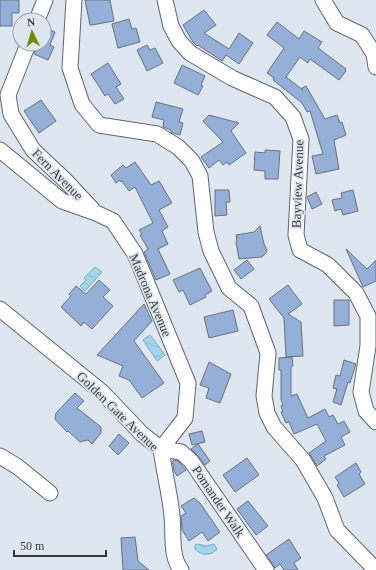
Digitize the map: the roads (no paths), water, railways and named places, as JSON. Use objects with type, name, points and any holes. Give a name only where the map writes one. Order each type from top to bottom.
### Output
[{"type":"street","points":[[40,12],[45,0]]},
{"type":"street","points":[[74,0],[70,68],[82,104],[98,125],[157,134],[178,147],[192,161],[200,176],[206,232],[211,251],[228,288],[251,306],[268,353],[264,396],[267,413],[274,427],[303,460],[325,498],[337,530],[376,570]]},
{"type":"street","name":"Bayview Avenue","points":[[165,0],[171,26],[179,41],[190,53],[232,78],[275,97],[293,117],[301,139],[296,235],[300,250],[328,265],[356,293],[368,316],[368,346],[361,392],[366,411],[376,422]]},
{"type":"street","points":[[323,0],[337,23],[362,35],[374,54],[376,67]]},
{"type":"street","name":"Fern Avenue","points":[[25,52],[8,95],[11,114],[33,150],[66,181],[96,213]]},
{"type":"street","name":"Madrona Avenue","points":[[0,150],[62,201],[96,213],[113,221],[135,254],[188,383],[185,418],[161,449]]},
{"type":"street","name":"Golden Gate Avenue","points":[[0,309],[102,392],[142,434],[161,449],[172,516],[174,554],[176,565],[181,570]]},
{"type":"street","name":"Pomander Walk","points":[[161,449],[181,452],[191,461],[266,570]]},
{"type":"street","points":[[0,456],[18,467],[50,493]]},
{"type":"water","points":[[95,267],[102,272],[85,291],[80,286],[86,280],[84,278]]},
{"type":"water","points":[[150,335],[165,355],[157,361],[143,340]]},
{"type":"water","points":[[198,544],[206,546],[214,544],[217,549],[212,553],[203,554],[195,549],[195,545]]}]
